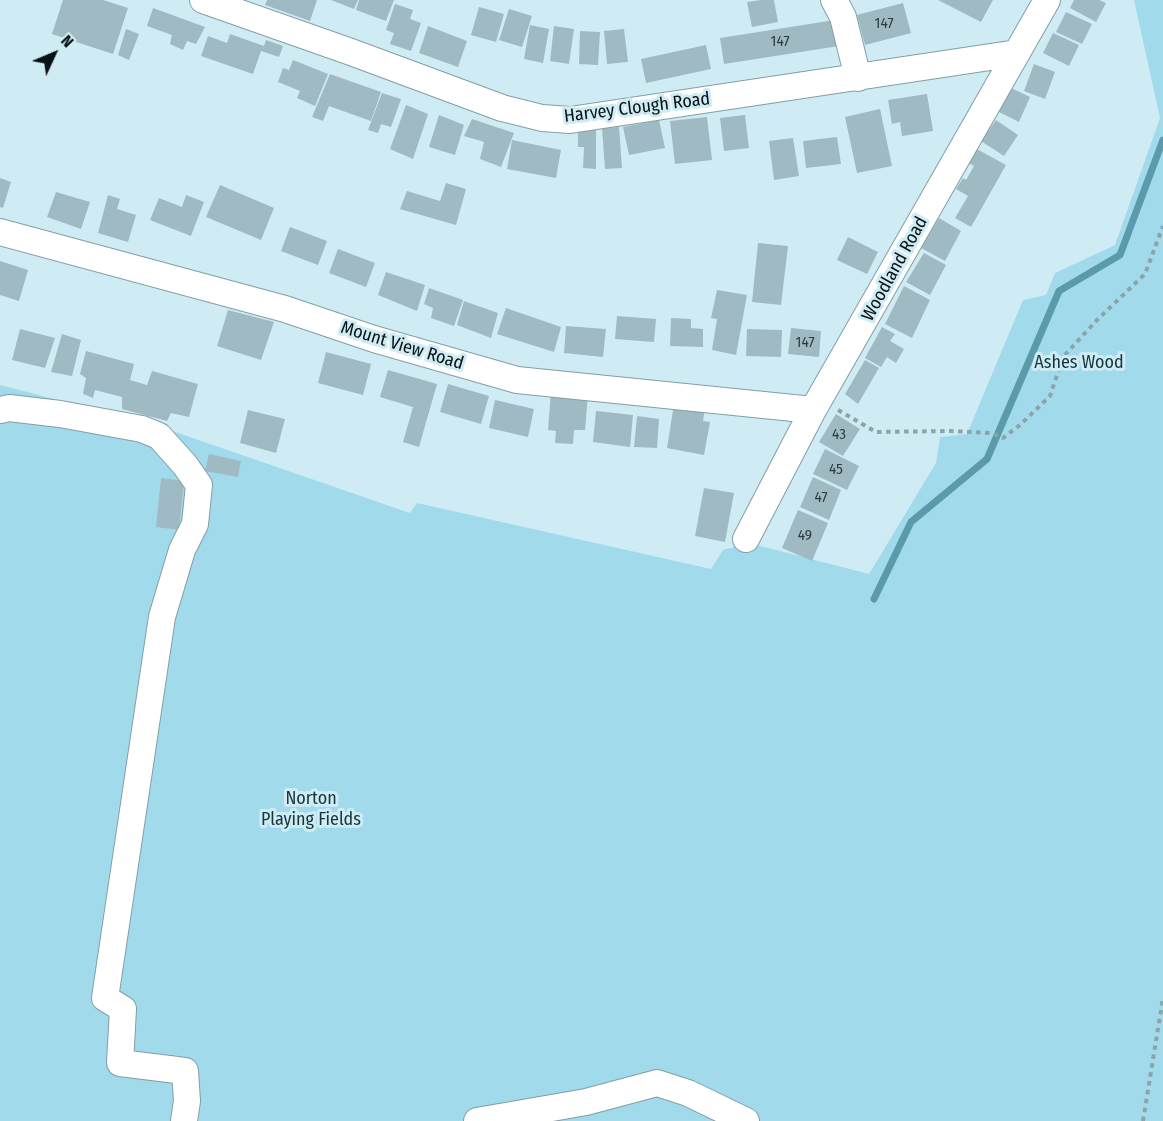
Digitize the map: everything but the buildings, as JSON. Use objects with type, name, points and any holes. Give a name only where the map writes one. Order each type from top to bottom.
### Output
[{"type":"street","points":[[834,0],[843,17],[858,78]]},
{"type":"street","name":"Woodland Road","points":[[746,539],[817,405],[1047,0]]},
{"type":"street","name":"Harvey Clough Road","points":[[219,2],[502,108],[542,118],[570,120],[1017,53]]},
{"type":"street","name":"Mount View Road","points":[[0,232],[285,309],[374,339],[517,380],[817,405]]},
{"type":"street","points":[[0,410],[9,408],[60,414],[142,429],[159,436],[185,465],[199,485],[195,524],[182,550],[162,617],[105,998],[123,1009],[120,1063],[185,1071],[187,1101],[184,1121]]},
{"type":"street","points":[[477,1121],[586,1102],[657,1083],[688,1093],[746,1121]]},
{"type":"path","points":[[817,405],[876,432],[950,431],[992,433],[1003,438],[1050,396],[1063,357],[1097,320],[1145,274],[1163,226]]},
{"type":"path","points":[[1143,1121],[1163,998]]},
{"type":"green space","name":"Norton Playing Fields","points":[[1134,0],[1163,0],[1163,1121],[0,1121],[0,385],[155,425],[410,513],[417,503],[711,569],[723,550],[749,543],[869,574],[936,463],[940,437],[967,434],[1023,300],[1046,295],[1055,273],[1115,245],[1160,118]]},
{"type":"waterway","points":[[874,599],[911,522],[987,459],[1059,291],[1120,255],[1163,140]]},
{"type":"park label","name":"Ashes Wood","points":[[1079,363]]}]
